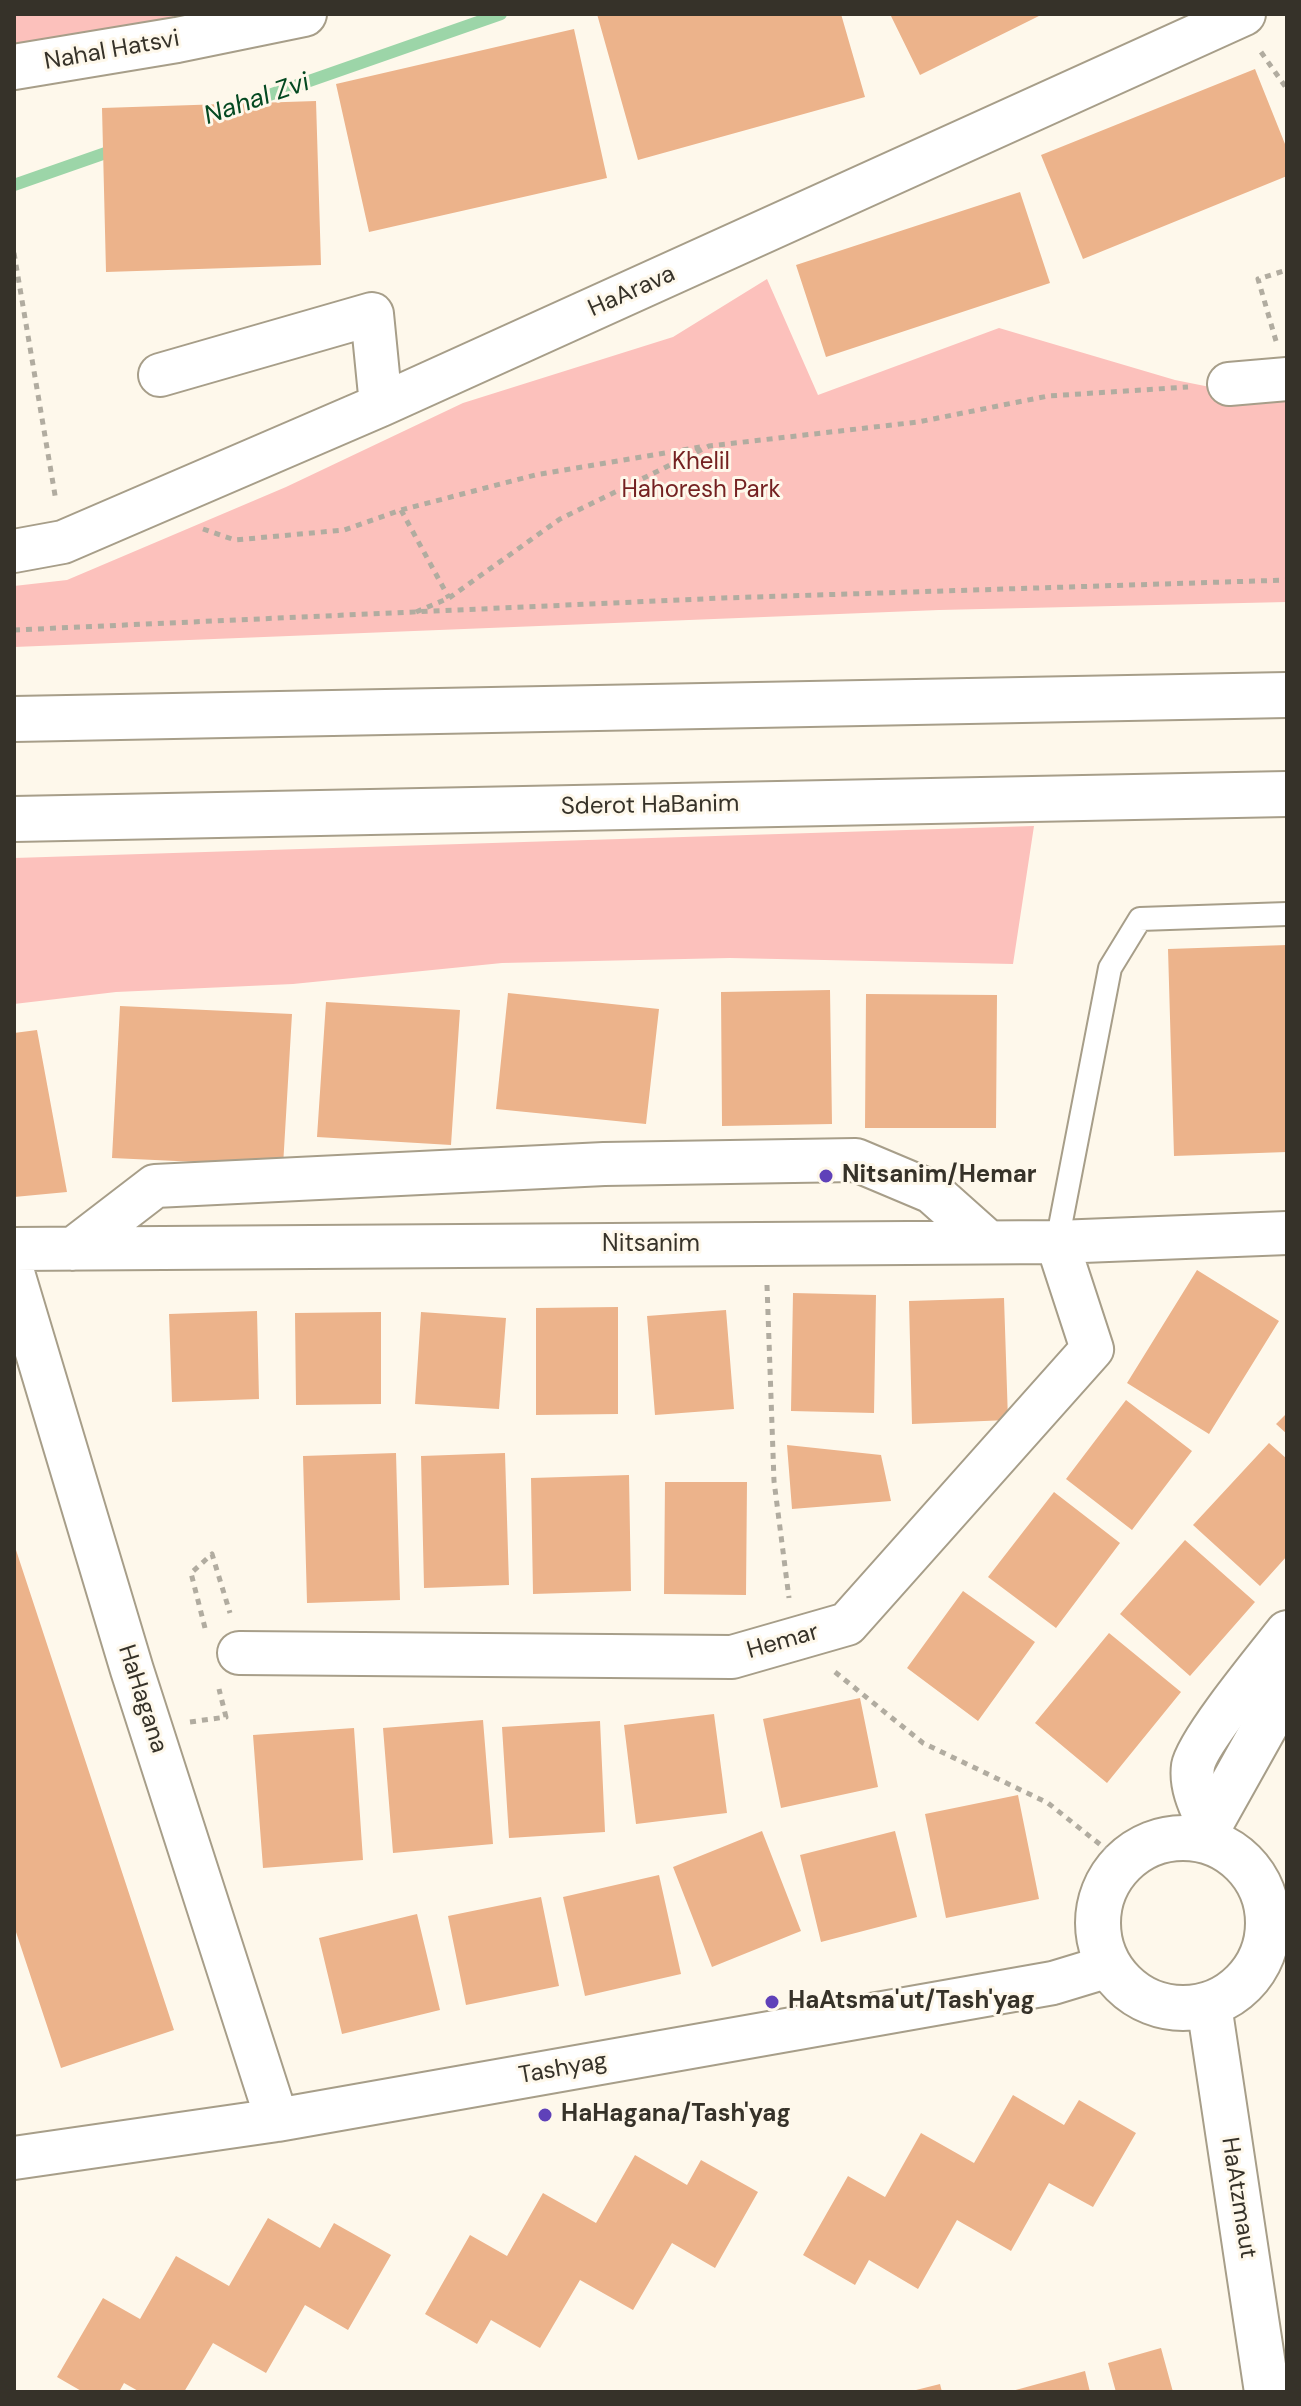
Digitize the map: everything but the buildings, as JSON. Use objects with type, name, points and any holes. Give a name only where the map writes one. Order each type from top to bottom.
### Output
[{"type":"main road","name":"Nahal Hatsvi","points":[[14,67],[177,40],[304,14]]},
{"type":"main road","points":[[14,719],[1287,695]]},
{"type":"main road","name":"Sderot HaBanim","points":[[14,819],[1287,794]]},
{"type":"main road","points":[[1205,1833],[1287,1687]]},
{"type":"main road","points":[[1205,1833],[1248,1868],[1277,1917],[1253,1972],[1233,1992],[1209,2005],[1180,2009],[1152,2003],[1127,1989],[1109,1966],[1099,1940],[1098,1912],[1106,1884],[1122,1862],[1146,1846],[1205,1833]]},
{"type":"main road","name":"HaAtzmaut","points":[[1209,2005],[1267,2392]]},
{"type":"street","name":"HaArava","points":[[14,551],[63,542],[381,405],[1244,14]]},
{"type":"street","points":[[160,375],[372,314],[381,405]]},
{"type":"street","points":[[1229,384],[1283,364]]},
{"type":"street","points":[[73,1249],[155,1186],[604,1164],[856,1160],[932,1192],[988,1242]]},
{"type":"street","name":"Nitsanim","points":[[14,1249],[1057,1242],[1287,1233]]},
{"type":"street","name":"Hemar","points":[[239,1653],[732,1657],[847,1624],[1092,1349],[1057,1242]]},
{"type":"street","name":"HaHagana","points":[[14,1276],[132,1670],[277,2120]]},
{"type":"street","points":[[1205,1833],[1193,1764],[1225,1713],[1287,1632]]},
{"type":"street","name":"Tashyag","points":[[14,2158],[277,2120],[1053,1983],[1109,1966]]},
{"type":"lane","points":[[1057,1242],[1110,968],[1140,919],[1287,914]]},
{"type":"path","points":[[14,253],[63,542]]},
{"type":"path","points":[[1283,364],[1258,279],[1287,270]]},
{"type":"path","points":[[189,524],[235,540],[344,530],[401,510],[535,475],[709,446],[918,422],[1048,396],[1229,384]]},
{"type":"path","points":[[409,615],[449,598],[560,519],[709,446]]},
{"type":"path","points":[[401,510],[449,598]]},
{"type":"path","points":[[14,630],[409,615],[723,598],[1287,580]]},
{"type":"path","points":[[765,1244],[774,1481],[795,1639],[923,1743],[1048,1803],[1122,1862]]},
{"type":"green space","points":[[14,14],[283,14],[14,63]]},
{"type":"green space","name":"Khelil Hahoresh Park","points":[[767,279],[818,395],[999,328],[1175,380],[1265,398],[1287,395],[1287,602],[939,610],[14,647],[14,586],[67,580],[286,487],[463,403],[673,337]]},
{"type":"green space","points":[[1034,826],[1013,964],[730,958],[502,963],[293,984],[116,992],[14,1004],[14,858]]},
{"type":"waterway","name":"Nahal Zvi","points":[[232,108],[501,14]]},
{"type":"waterway","name":"Nahal Zvi","points":[[14,185],[117,149]]},
{"type":"place","name":"Nitsanim/Hemar","points":[[826,1176]]},
{"type":"place","name":"HaAtsma'ut/Tash'yag","points":[[772,2002]]},
{"type":"place","name":"HaHagana/Tash'yag","points":[[545,2115]]}]
